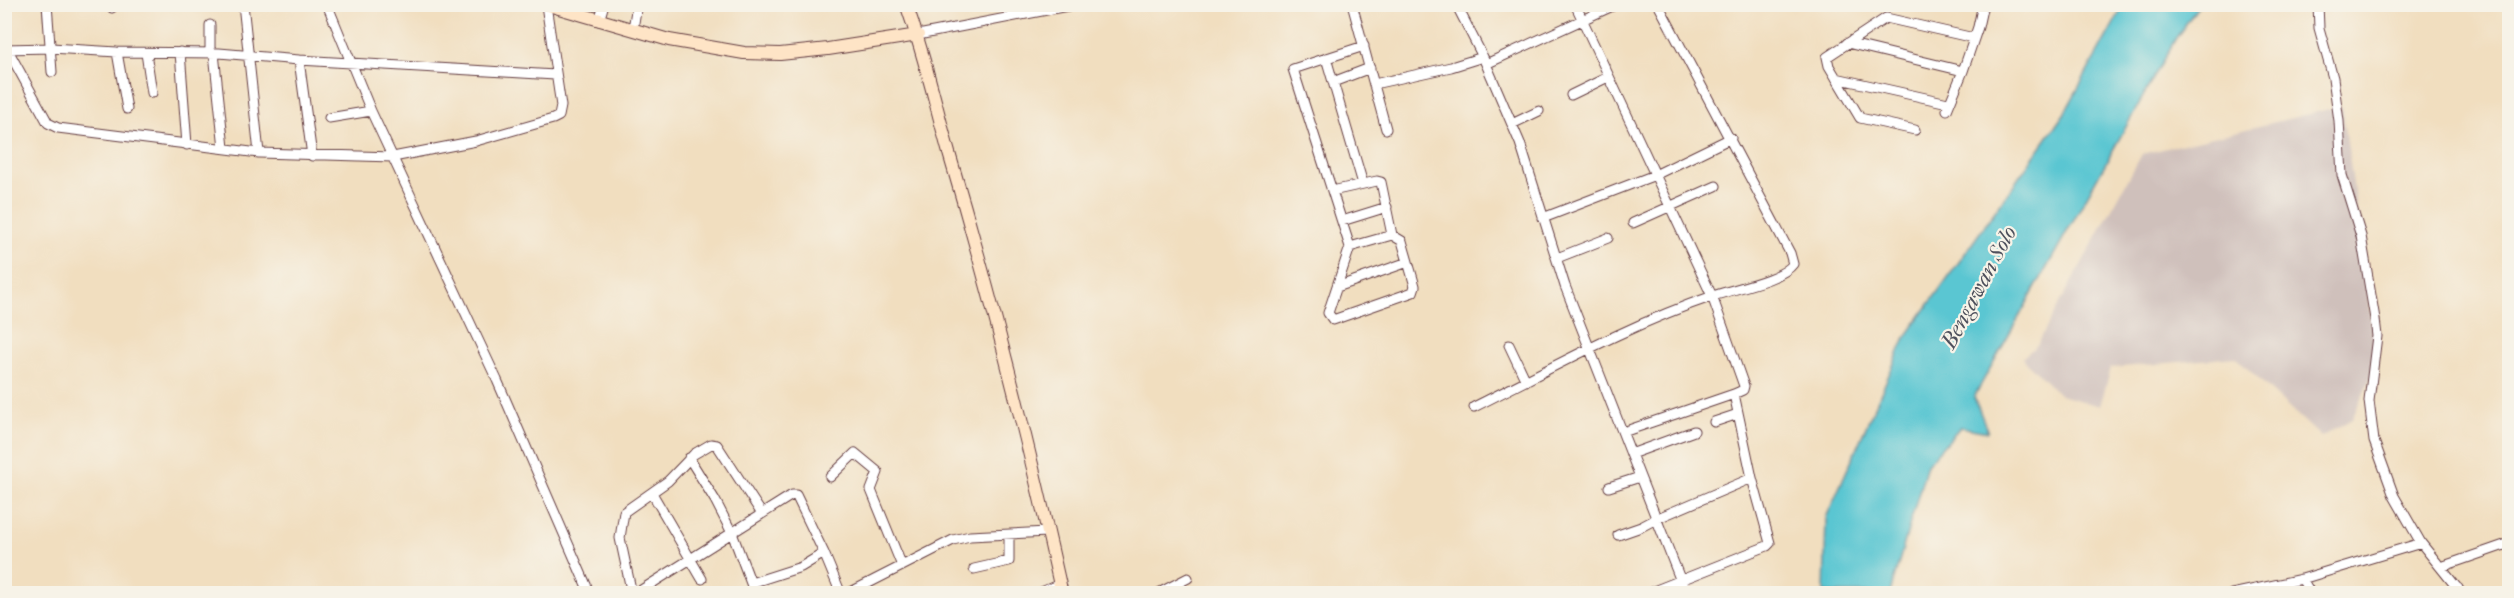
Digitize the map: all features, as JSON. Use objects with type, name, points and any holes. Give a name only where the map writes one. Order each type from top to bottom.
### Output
[{"type":"street","points":[[47,4],[52,72]]},
{"type":"street","points":[[243,4],[259,153]]},
{"type":"street","points":[[327,4],[371,111],[497,380],[590,594]]},
{"type":"street","points":[[599,21],[604,4]]},
{"type":"street","points":[[633,29],[637,4]]},
{"type":"street","points":[[906,4],[918,35],[997,328],[1061,589],[1038,594]]},
{"type":"street","points":[[5,46],[45,118],[54,127],[259,153],[393,157],[476,141],[559,116],[561,110],[546,5],[573,9],[599,21],[669,40],[744,53],[780,54],[918,35],[1078,4]]},
{"type":"street","points":[[1352,4],[1386,129]]},
{"type":"street","points":[[1456,4],[1512,124],[1590,348],[1686,594]]},
{"type":"street","points":[[1575,4],[1712,296],[1744,386],[1743,390],[1734,394],[1623,432]]},
{"type":"street","points":[[1374,84],[1484,60],[1617,4]]},
{"type":"street","points":[[1474,407],[1590,348],[1712,296],[1781,274],[1793,264],[1790,253],[1731,138],[1658,4]]},
{"type":"street","points":[[1836,78],[1948,106],[1963,71],[1983,4]]},
{"type":"street","points":[[2318,4],[2319,28],[2333,78],[2339,121],[2342,175],[2361,236],[2375,319],[2377,336],[2369,401],[2374,441],[2394,496],[2421,543],[2460,591],[2444,594]]},
{"type":"street","points":[[1915,130],[1860,118],[1836,78],[1827,57],[1886,18],[1974,38]]},
{"type":"street","points":[[210,25],[224,148]]},
{"type":"street","points":[[1847,43],[1963,71]]},
{"type":"street","points":[[5,46],[146,53],[212,53],[555,75]]},
{"type":"street","points":[[1350,247],[1392,235],[1402,241],[1415,286],[1413,292],[1333,320],[1328,313],[1350,247],[1293,69],[1364,46]]},
{"type":"street","points":[[117,52],[127,109]]},
{"type":"street","points":[[180,52],[187,145]]},
{"type":"street","points":[[146,53],[152,93]]},
{"type":"street","points":[[1326,58],[1363,184]]},
{"type":"street","points":[[299,60],[312,156]]},
{"type":"street","points":[[1333,82],[1370,68]]},
{"type":"street","points":[[1571,95],[1608,77]]},
{"type":"street","points":[[329,118],[371,111]]},
{"type":"street","points":[[1512,124],[1539,111]]},
{"type":"street","points":[[1543,218],[1655,175],[1731,138]]},
{"type":"street","points":[[1332,191],[1381,182],[1392,235]]},
{"type":"street","points":[[1633,223],[1716,186]]},
{"type":"street","points":[[1342,221],[1387,207]]},
{"type":"street","points":[[1557,258],[1608,238]]},
{"type":"street","points":[[1337,287],[1408,262]]},
{"type":"street","points":[[1509,345],[1526,381]]},
{"type":"street","points":[[1647,594],[1769,545],[1770,541],[1752,478],[1734,394]]},
{"type":"street","points":[[1714,422],[1738,414]]},
{"type":"street","points":[[1631,453],[1694,431]]},
{"type":"street","points":[[762,514],[717,445],[706,446],[689,458],[668,481],[626,510],[621,524],[622,554],[634,594],[691,560],[792,495],[796,495],[841,594]]},
{"type":"street","points":[[830,477],[855,453],[878,472],[871,490],[902,566]]},
{"type":"street","points":[[689,458],[732,533],[755,594]]},
{"type":"street","points":[[1609,488],[1640,477]]},
{"type":"street","points":[[1618,535],[1752,478]]},
{"type":"street","points":[[652,493],[702,579]]},
{"type":"street","points":[[847,594],[953,540],[970,536],[1009,536],[1047,532]]},
{"type":"street","points":[[974,569],[1010,561],[1009,536]]},
{"type":"street","points":[[2232,594],[2302,579],[2421,543]]},
{"type":"street","points":[[2441,567],[2510,543]]},
{"type":"street","points":[[751,583],[801,567],[824,553]]},
{"type":"street","points":[[1157,594],[1188,578]]},
{"type":"street","points":[[2302,579],[2312,594]]},
{"type":"shaded area","points":[[2342,106],[2378,362],[2352,419],[2321,437],[2235,357],[2111,368],[2100,406],[2060,395],[2022,358],[2037,345],[2142,154]]},
{"type":"water","name":"Bengawan Solo","points":[[2124,5],[2199,5],[2176,38],[1974,397],[1988,432],[1960,427],[1927,464],[1890,593],[1824,593],[1826,518],[1905,338],[2064,114]]}]
